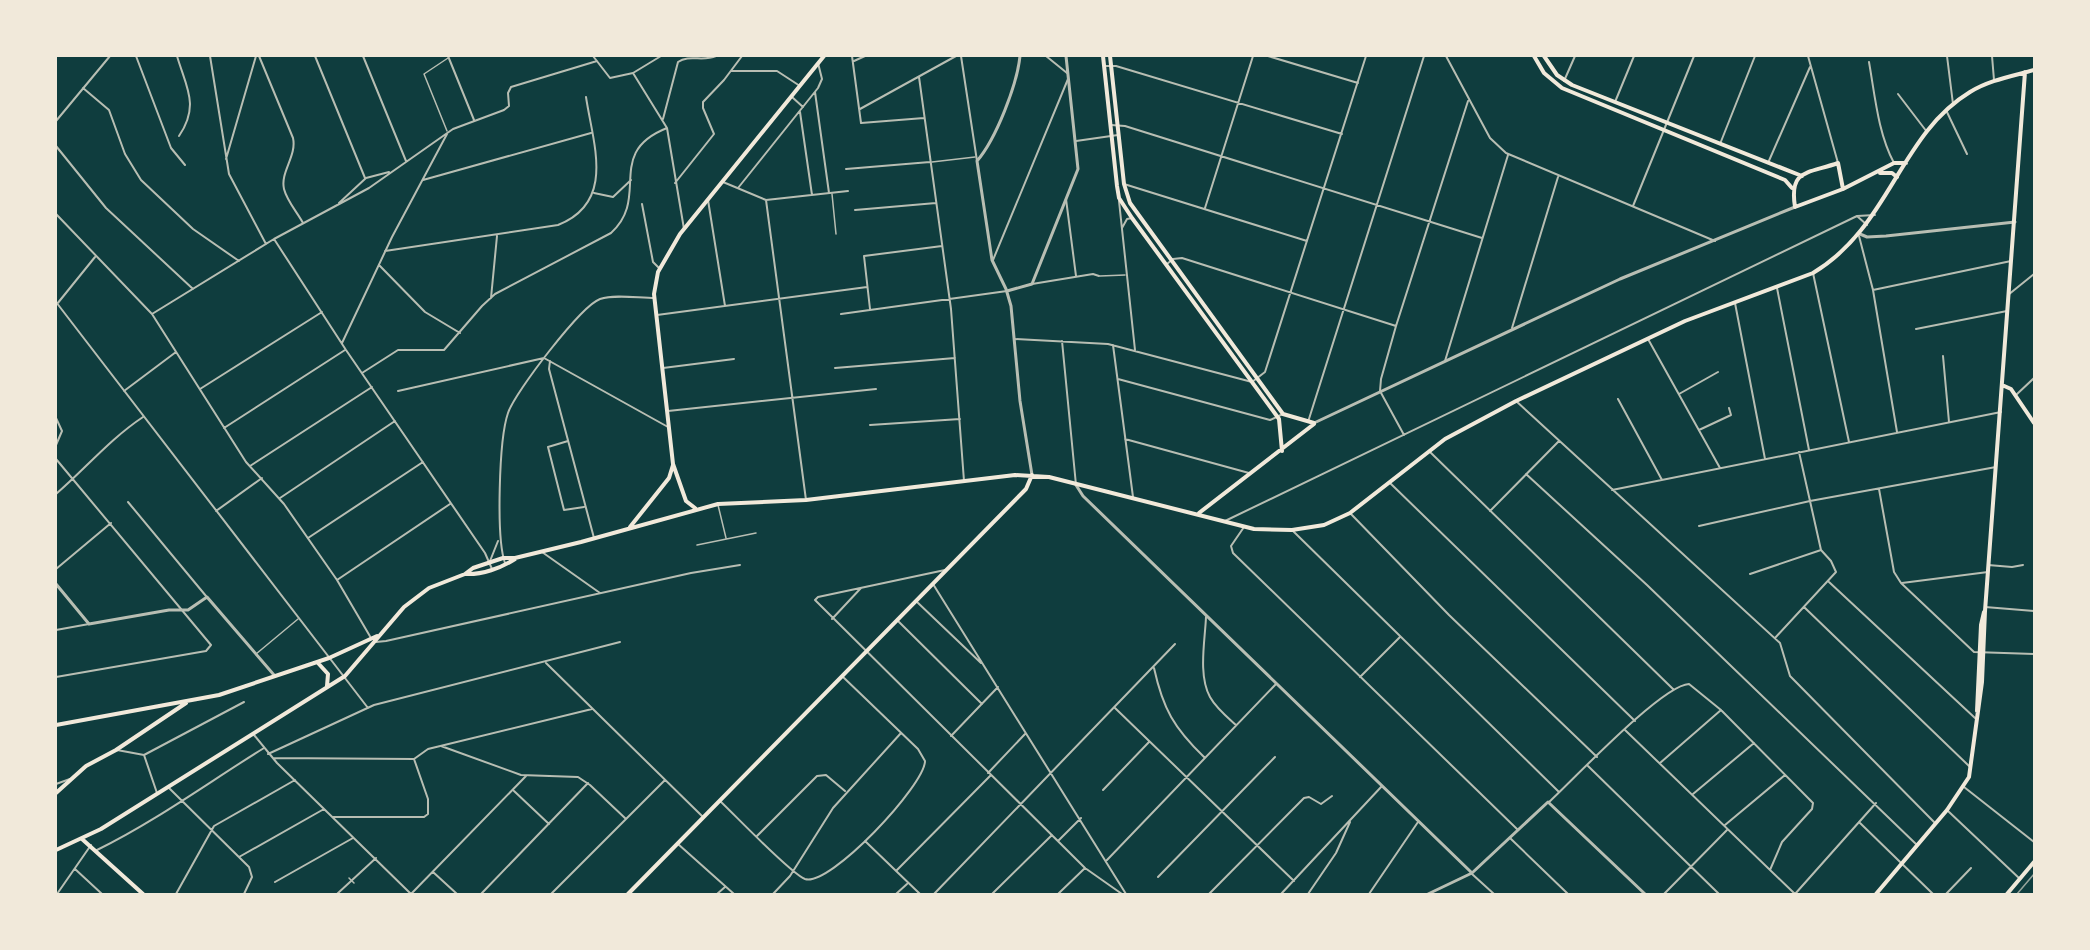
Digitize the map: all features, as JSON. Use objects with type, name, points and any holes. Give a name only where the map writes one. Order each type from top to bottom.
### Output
[{"type":"main road","points":[[696,509],[686,501],[673,464],[655,283],[660,269],[684,230],[824,56]]},
{"type":"main road","points":[[1103,56],[1119,198],[1279,419],[1282,451]]},
{"type":"main road","points":[[1110,56],[1124,184],[1130,203],[1173,259],[1283,414],[1314,423]]},
{"type":"main road","points":[[1534,56],[1544,73],[1562,88],[1785,180],[1792,188],[1795,207],[1844,189],[1894,163],[1906,163]]},
{"type":"main road","points":[[1544,56],[1552,70],[1564,81],[1802,176]]},
{"type":"main road","points":[[56,725],[186,703],[219,695],[274,675],[318,663],[373,640],[416,596],[465,574],[473,567],[503,558],[515,558],[594,539],[681,512],[718,504],[806,500],[1032,475],[1132,497],[1266,531],[1324,525],[1350,513],[1451,435],[1516,401],[1648,339],[1814,273],[1839,257],[1875,215],[1906,163],[1927,132],[1946,110],[1970,92],[1994,81],[2034,70]]},
{"type":"main road","points":[[1876,894],[1947,810],[1964,787],[1971,768],[1978,720],[1976,706],[1981,651],[1981,618],[1985,609],[2001,412],[2025,72]]},
{"type":"main road","points":[[1792,188],[1796,179],[1838,164],[1844,189]]},
{"type":"main road","points":[[1879,172],[1892,173],[1897,177]]},
{"type":"main road","points":[[2002,385],[2016,395],[2034,423]]},
{"type":"main road","points":[[1199,514],[1282,451],[1314,423]]},
{"type":"main road","points":[[629,528],[667,481],[673,464]]},
{"type":"main road","points":[[628,894],[1026,489],[1032,475]]},
{"type":"main road","points":[[667,481],[673,479],[679,482]]},
{"type":"main road","points":[[681,512],[686,501]]},
{"type":"main road","points":[[642,512],[643,519],[648,523]]},
{"type":"main road","points":[[465,574],[474,574],[505,565],[515,558]]},
{"type":"main road","points":[[56,850],[88,835],[345,676],[370,647],[373,640]]},
{"type":"main road","points":[[318,663],[328,674],[325,689]]},
{"type":"main road","points":[[56,793],[86,766],[116,750],[186,703]]},
{"type":"main road","points":[[88,835],[91,844]]},
{"type":"main road","points":[[82,838],[143,894]]},
{"type":"main road","points":[[2007,894],[2034,862]]},
{"type":"street","points":[[56,121],[110,56]]},
{"type":"street","points":[[136,56],[171,148],[185,165]]},
{"type":"street","points":[[177,56],[191,100],[188,124],[180,136]]},
{"type":"street","points":[[210,56],[225,162],[246,211],[266,244]]},
{"type":"street","points":[[225,162],[258,56]]},
{"type":"street","points":[[258,56],[293,138],[294,149],[283,182],[286,195],[303,223]]},
{"type":"street","points":[[315,56],[365,178]]},
{"type":"street","points":[[363,56],[406,161]]},
{"type":"street","points":[[449,56],[474,120]]},
{"type":"street","points":[[593,56],[610,78],[633,73],[661,56]]},
{"type":"street","points":[[662,120],[678,62],[685,58],[707,60],[716,56]]},
{"type":"street","points":[[675,183],[714,132],[702,108],[703,102],[742,56]]},
{"type":"street","points":[[852,56],[861,123],[924,118]]},
{"type":"street","points":[[853,62],[865,56]]},
{"type":"street","points":[[860,109],[956,56]]},
{"type":"street","points":[[961,56],[992,260],[1007,291],[1020,401],[1032,475]]},
{"type":"street","points":[[976,159],[994,134],[1018,73],[1020,56]]},
{"type":"street","points":[[1046,56],[1069,75]]},
{"type":"street","points":[[1032,284],[1078,169],[1066,56]]},
{"type":"street","points":[[1205,208],[1253,56]]},
{"type":"street","points":[[1268,56],[1358,83]]},
{"type":"street","points":[[1014,339],[1113,345],[1252,382],[1265,372],[1272,358],[1290,293],[1366,56]]},
{"type":"street","points":[[1308,422],[1424,56]]},
{"type":"street","points":[[1446,56],[1468,101],[1490,138],[1508,154],[1558,177],[1715,241]]},
{"type":"street","points":[[1564,81],[1575,56]]},
{"type":"street","points":[[1615,102],[1634,56]]},
{"type":"street","points":[[1632,207],[1694,56]]},
{"type":"street","points":[[1720,144],[1755,56]]},
{"type":"street","points":[[1808,56],[1838,164]]},
{"type":"street","points":[[1947,56],[1953,104]]},
{"type":"street","points":[[1992,56],[1994,81]]},
{"type":"street","points":[[152,314],[274,239],[338,205],[392,172],[448,132],[507,108],[508,90],[513,86],[597,61]]},
{"type":"street","points":[[1869,62],[1876,106],[1888,152],[1894,163]]},
{"type":"street","points":[[738,188],[815,92],[822,79],[818,63]]},
{"type":"street","points":[[1104,66],[1111,65],[1342,134]]},
{"type":"street","points":[[1768,163],[1811,65]]},
{"type":"street","points":[[731,71],[777,71],[800,86]]},
{"type":"street","points":[[633,73],[667,128],[684,230]]},
{"type":"street","points":[[992,260],[1069,75]]},
{"type":"street","points":[[918,77],[950,299],[964,481]]},
{"type":"street","points":[[83,88],[109,110],[125,154],[141,180],[193,229],[238,261]]},
{"type":"street","points":[[815,92],[830,193]]},
{"type":"street","points":[[1898,94],[1927,132]]},
{"type":"street","points":[[791,96],[803,107]]},
{"type":"street","points":[[385,251],[497,236],[570,220],[581,212],[594,193],[596,173],[586,97]]},
{"type":"street","points":[[1404,435],[1380,391],[1395,326],[1468,101]]},
{"type":"street","points":[[1946,110],[1967,154]]},
{"type":"street","points":[[800,112],[812,195]]},
{"type":"street","points":[[1111,125],[1117,124],[1221,155],[1482,238]]},
{"type":"street","points":[[363,373],[398,350],[444,350],[491,298],[611,233],[627,206],[631,163],[636,150],[651,135],[667,128]]},
{"type":"street","points":[[342,343],[385,251],[448,132]]},
{"type":"street","points":[[423,180],[592,133]]},
{"type":"street","points":[[1076,141],[1118,135]]},
{"type":"street","points":[[56,146],[106,208],[193,289]]},
{"type":"street","points":[[1445,361],[1508,154]]},
{"type":"street","points":[[846,169],[930,162]]},
{"type":"street","points":[[338,205],[365,178],[392,172]]},
{"type":"street","points":[[1512,328],[1558,177]]},
{"type":"street","points":[[594,193],[613,197],[631,180]]},
{"type":"street","points":[[723,182],[765,200],[848,191]]},
{"type":"street","points":[[1124,184],[1307,241]]},
{"type":"street","points":[[1066,198],[1076,276]]},
{"type":"street","points":[[1119,198],[1135,350]]},
{"type":"street","points":[[708,200],[725,306]]},
{"type":"street","points":[[765,200],[806,500]]},
{"type":"street","points":[[855,210],[936,202]]},
{"type":"street","points":[[642,204],[653,262],[660,269]]},
{"type":"street","points":[[1314,423],[1620,279],[1795,207]]},
{"type":"street","points":[[56,214],[152,314],[224,428],[250,466],[280,498],[337,580],[373,640],[386,642],[600,593],[740,565]]},
{"type":"street","points":[[1225,521],[1857,216],[1875,215]]},
{"type":"street","points":[[1857,216],[1867,225]]},
{"type":"street","points":[[1122,228],[1127,219],[1132,218]]},
{"type":"street","points":[[1897,432],[1873,290],[1859,235],[1886,236],[2015,222]]},
{"type":"street","points":[[491,298],[497,236]]},
{"type":"street","points":[[274,239],[492,569]]},
{"type":"street","points":[[870,309],[865,255],[942,246]]},
{"type":"street","points":[[96,256],[56,303],[368,708]]},
{"type":"street","points":[[1167,264],[1173,259],[1182,258],[1395,326]]},
{"type":"street","points":[[1873,290],[2011,261]]},
{"type":"street","points":[[379,265],[425,312],[460,333]]},
{"type":"street","points":[[1814,273],[1850,442]]},
{"type":"street","points":[[841,314],[1007,291],[1076,276],[1093,274],[1099,276]]},
{"type":"street","points":[[2008,295],[2034,274]]},
{"type":"street","points":[[657,315],[867,287]]},
{"type":"street","points":[[1776,287],[1809,450]]},
{"type":"street","points":[[505,565],[499,538],[507,415],[544,358],[596,302],[606,298],[655,298]]},
{"type":"street","points":[[1735,303],[1765,459]]},
{"type":"street","points":[[1916,329],[2007,310]]},
{"type":"street","points":[[199,390],[322,312]]},
{"type":"street","points":[[1648,339],[1720,468]]},
{"type":"street","points":[[1062,341],[1076,485],[1083,496],[1494,894]]},
{"type":"street","points":[[1113,345],[1132,497]]},
{"type":"street","points":[[224,428],[346,350]]},
{"type":"street","points":[[123,391],[176,352]]},
{"type":"street","points":[[1943,356],[1949,422]]},
{"type":"street","points":[[398,391],[544,358],[670,429]]},
{"type":"street","points":[[835,368],[955,358]]},
{"type":"street","points":[[663,368],[734,359]]},
{"type":"street","points":[[550,361],[549,369],[594,539]]},
{"type":"street","points":[[1679,394],[1718,372]]},
{"type":"street","points":[[2016,395],[2034,378]]},
{"type":"street","points":[[1118,379],[1270,420],[1279,419],[1283,414]]},
{"type":"street","points":[[250,466],[372,387]]},
{"type":"street","points":[[668,411],[876,389]]},
{"type":"street","points":[[1618,399],[1662,480]]},
{"type":"street","points":[[1516,401],[1775,638],[1783,648],[1786,669],[1790,676],[1935,824]]},
{"type":"street","points":[[1699,430],[1731,415],[1729,408]]},
{"type":"street","points":[[1612,490],[2001,412]]},
{"type":"street","points":[[56,494],[114,437],[144,417]]},
{"type":"street","points":[[56,418],[62,431],[56,445]]},
{"type":"street","points":[[870,425],[960,419]]},
{"type":"street","points":[[280,498],[396,421]]},
{"type":"street","points":[[1124,439],[1252,474]]},
{"type":"street","points":[[568,441],[548,447],[550,464],[564,510],[585,507]]},
{"type":"street","points":[[1490,511],[1558,441]]},
{"type":"street","points":[[1429,451],[1673,689]]},
{"type":"street","points":[[1775,638],[1836,574],[1831,561],[1821,550],[1800,452]]},
{"type":"street","points":[[56,459],[209,641],[210,648],[56,677]]},
{"type":"street","points":[[308,538],[423,462]]},
{"type":"street","points":[[1699,526],[1810,501],[1996,467]]},
{"type":"street","points":[[1526,474],[1647,585],[1876,803],[1917,845]]},
{"type":"street","points":[[216,511],[262,478]]},
{"type":"street","points":[[1390,483],[1635,721]]},
{"type":"street","points":[[1878,488],[1894,572],[1901,583],[1974,652],[2034,654]]},
{"type":"street","points":[[128,502],[274,675]]},
{"type":"street","points":[[337,580],[450,504]]},
{"type":"street","points":[[1350,513],[1449,615],[1597,757]]},
{"type":"street","points":[[56,569],[111,523]]},
{"type":"street","points":[[1244,527],[1233,541],[1233,553],[1518,830]]},
{"type":"street","points":[[1292,530],[1559,792]]},
{"type":"street","points":[[489,562],[499,538]]},
{"type":"street","points":[[1750,574],[1821,550]]},
{"type":"street","points":[[542,552],[600,593]]},
{"type":"street","points":[[1988,565],[2012,567],[2023,565]]},
{"type":"street","points":[[947,570],[815,600],[1085,868],[1119,894]]},
{"type":"street","points":[[1901,583],[1988,572]]},
{"type":"street","points":[[1829,582],[1978,720]]},
{"type":"street","points":[[56,584],[89,624]]},
{"type":"street","points":[[933,584],[1081,818],[1126,894]]},
{"type":"street","points":[[832,619],[861,588]]},
{"type":"street","points":[[56,630],[191,609],[207,597]]},
{"type":"street","points":[[916,601],[984,664]]},
{"type":"street","points":[[1804,607],[1971,768]]},
{"type":"street","points":[[1985,609],[2034,611]]},
{"type":"street","points":[[1206,617],[1204,678],[1207,689],[1210,698],[1236,725]]},
{"type":"street","points":[[897,620],[982,704]]},
{"type":"street","points":[[1360,677],[1400,637]]},
{"type":"street","points":[[268,754],[368,708],[620,642]]},
{"type":"street","points":[[934,894],[1022,806],[1175,644]]},
{"type":"street","points":[[546,663],[704,818]]},
{"type":"street","points":[[1154,668],[1163,702],[1175,726],[1205,758]]},
{"type":"street","points":[[720,801],[803,878],[818,878],[846,859],[865,841],[916,783],[925,767],[918,749],[842,676]]},
{"type":"street","points":[[1107,860],[1276,684]]},
{"type":"street","points":[[1428,894],[1472,873],[1635,721],[1673,689],[1689,684],[1721,710],[1811,801],[1813,807],[1782,842],[1770,870]]},
{"type":"street","points":[[951,736],[998,687]]},
{"type":"street","points":[[116,750],[144,755],[244,702]]},
{"type":"street","points":[[1115,708],[1294,880]]},
{"type":"street","points":[[273,758],[414,759],[428,749],[591,709]]},
{"type":"street","points":[[1660,763],[1721,710]]},
{"type":"street","points":[[1625,730],[1795,894],[1876,803]]},
{"type":"street","points":[[252,733],[268,754],[410,894],[526,776]]},
{"type":"street","points":[[773,894],[790,876],[792,869],[825,818],[901,733]]},
{"type":"street","points":[[896,871],[1026,733]]},
{"type":"street","points":[[1103,790],[1150,742]]},
{"type":"street","points":[[1693,794],[1754,743]]},
{"type":"street","points":[[441,746],[526,776],[570,775],[588,783],[626,819]]},
{"type":"street","points":[[97,850],[264,748]]},
{"type":"street","points":[[144,755],[157,793]]},
{"type":"street","points":[[1158,878],[1275,756]]},
{"type":"street","points":[[333,817],[424,817],[428,814],[428,799],[414,759]]},
{"type":"street","points":[[1588,766],[1719,894]]},
{"type":"street","points":[[757,836],[817,776],[826,774],[846,792]]},
{"type":"street","points":[[1724,826],[1785,775]]},
{"type":"street","points":[[56,784],[70,779]]},
{"type":"street","points":[[176,894],[217,824],[295,780]]},
{"type":"street","points":[[551,894],[665,780]]},
{"type":"street","points":[[481,894],[588,783]]},
{"type":"street","points":[[167,786],[252,872],[251,881],[244,894]]},
{"type":"street","points":[[1281,894],[1382,786]]},
{"type":"street","points":[[1964,787],[2034,842]]},
{"type":"street","points":[[513,790],[549,824]]},
{"type":"street","points":[[1209,894],[1304,798],[1309,797],[1321,804],[1332,796]]},
{"type":"street","points":[[1548,802],[1645,894]]},
{"type":"street","points":[[238,857],[324,809]]},
{"type":"street","points":[[1947,810],[2020,879]]},
{"type":"street","points":[[1058,841],[1081,818]]},
{"type":"street","points":[[1308,894],[1336,854],[1352,819]]},
{"type":"street","points":[[1370,894],[1418,821]]},
{"type":"street","points":[[1859,822],[1934,894]]},
{"type":"street","points":[[1664,894],[1728,829]]},
{"type":"street","points":[[992,894],[1052,835]]},
{"type":"street","points":[[275,882],[354,837]]},
{"type":"street","points":[[1510,838],[1568,894]]},
{"type":"street","points":[[865,841],[920,894]]},
{"type":"street","points":[[57,894],[91,844]]},
{"type":"street","points":[[678,844],[734,894]]},
{"type":"street","points":[[337,894],[353,882],[376,858]]},
{"type":"street","points":[[1058,894],[1085,868]]},
{"type":"street","points":[[1946,894],[1971,868]]},
{"type":"street","points":[[75,869],[102,894]]},
{"type":"street","points":[[432,872],[457,894]]},
{"type":"street","points":[[896,894],[908,883]]},
{"type":"street","points":[[717,894],[725,886]]},
{"type":"lane","points":[[448,132],[424,74],[449,56]]},
{"type":"lane","points":[[930,162],[976,159]]},
{"type":"lane","points":[[830,193],[836,234]]},
{"type":"lane","points":[[1099,276],[1128,275]]},
{"type":"lane","points":[[718,504],[726,539]]},
{"type":"lane","points":[[697,545],[756,533]]},
{"type":"lane","points":[[256,654],[299,618]]},
{"type":"lane","points":[[349,878],[353,882]]},
{"type":"railway","points":[[2017,894],[2034,874]]}]
